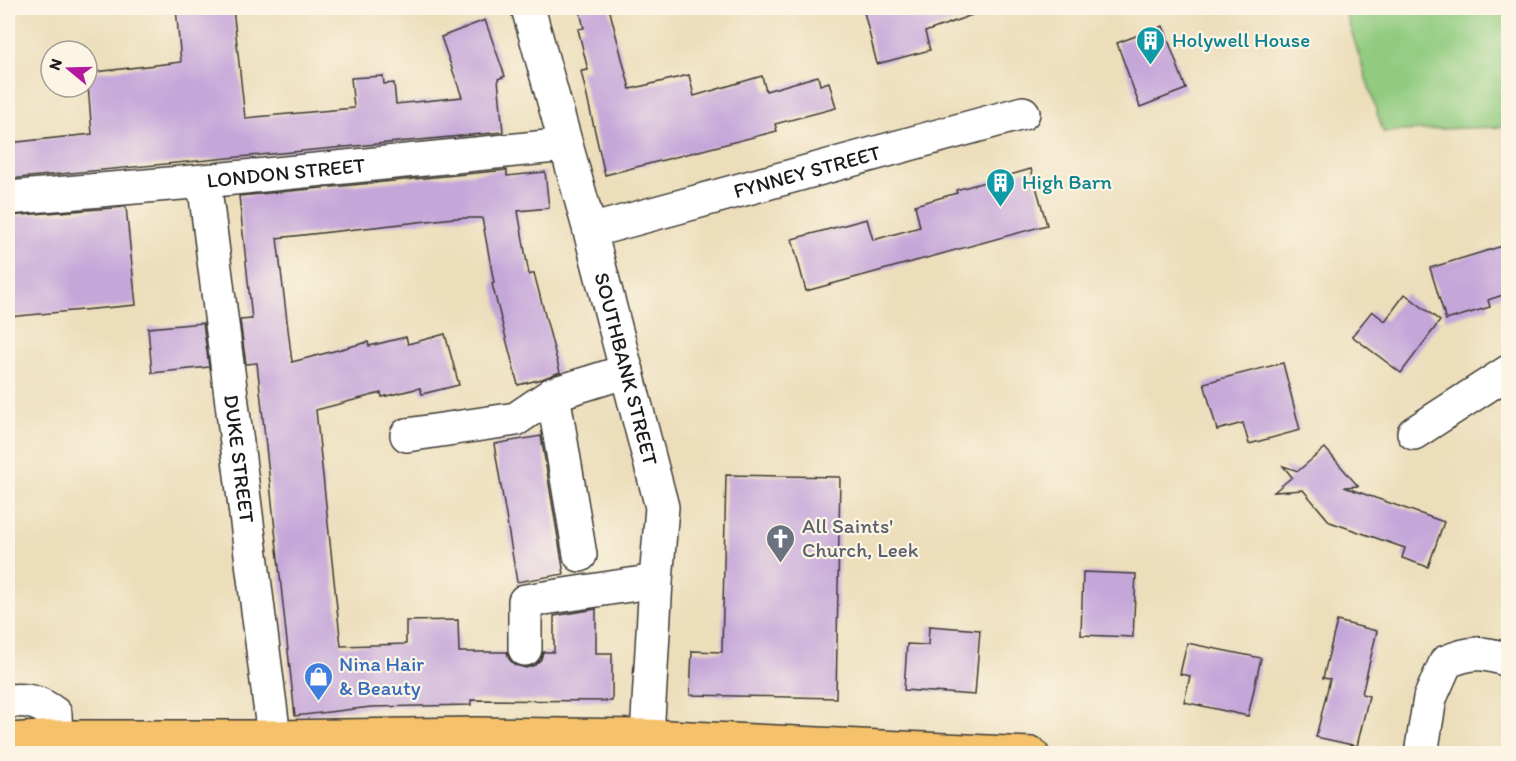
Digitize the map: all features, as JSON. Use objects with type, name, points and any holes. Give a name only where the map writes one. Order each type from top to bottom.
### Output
[{"type":"highway","points":[[8,740],[56,737],[274,738],[475,744],[646,736],[1032,753]]},
{"type":"street","name":"SOUTHBANK STREET","points":[[528,8],[590,231],[662,507],[646,736]]},
{"type":"street","name":"FYNNEY STREET","points":[[590,231],[1023,113]]},
{"type":"street","name":"LONDON STREET","points":[[8,198],[566,145]]},
{"type":"street","name":"DUKE STREET","points":[[204,181],[274,738]]},
{"type":"street","points":[[407,435],[516,418],[553,394],[627,371]]},
{"type":"street","points":[[1414,433],[1509,372]]},
{"type":"street","points":[[553,394],[580,555]]},
{"type":"street","points":[[525,649],[525,601],[656,581]]},
{"type":"street","points":[[1421,753],[1430,698],[1446,662],[1461,655],[1485,653],[1509,660]]},
{"type":"street","points":[[8,701],[26,699],[41,704],[56,714],[56,737]]},
{"type":"green space","points":[[1344,8],[1508,8],[1508,127],[1383,132]]},
{"type":"building","points":[[176,8],[233,8],[245,118],[354,108],[351,78],[383,76],[384,84],[394,83],[396,104],[462,97],[441,37],[485,20],[505,76],[498,79],[503,132],[8,179],[8,143],[92,134],[89,99],[99,99],[99,72],[181,62]]},
{"type":"building","points":[[579,8],[609,8],[630,89],[689,75],[694,96],[762,76],[766,91],[818,76],[820,85],[829,82],[836,108],[775,124],[777,131],[605,175],[581,71],[588,70],[578,29],[584,28]]},
{"type":"building","points":[[863,8],[982,8],[983,11],[925,32],[930,50],[877,64]]},
{"type":"building","name":"Holywell House","points":[[1163,26],[1186,89],[1140,107],[1117,43]]},
{"type":"building","points":[[1031,169],[1047,225],[806,291],[792,239],[867,219],[873,240],[920,227],[915,205],[957,193],[956,190]]},
{"type":"building","points":[[507,170],[507,176],[545,172],[549,208],[518,211],[529,275],[534,273],[560,372],[542,379],[518,385],[492,284],[494,283],[482,218],[454,218],[277,238],[292,362],[368,342],[369,346],[406,337],[408,344],[445,334],[459,385],[422,394],[420,388],[382,397],[381,393],[316,410],[341,646],[406,644],[406,621],[458,620],[459,652],[507,652],[509,659],[515,665],[526,668],[535,665],[541,659],[543,652],[554,652],[554,616],[596,609],[596,653],[612,653],[612,701],[471,700],[471,705],[371,707],[295,716],[257,363],[246,364],[240,320],[252,319],[239,196]]},
{"type":"building","points":[[126,207],[136,305],[8,317],[8,216]]},
{"type":"building","points":[[1509,244],[1509,293],[1488,300],[1490,307],[1446,320],[1430,268]]},
{"type":"building","points":[[1405,294],[1440,321],[1401,373],[1352,336],[1372,311],[1385,321]]},
{"type":"building","points":[[203,323],[209,367],[152,373],[148,328]]},
{"type":"building","points":[[1283,363],[1300,430],[1249,444],[1243,423],[1217,430],[1204,383]]},
{"type":"building","points":[[541,436],[564,574],[517,582],[494,444]]},
{"type":"building","points":[[1325,448],[1358,486],[1344,487],[1444,522],[1428,567],[1402,558],[1405,548],[1330,522],[1303,490],[1274,492],[1292,477],[1283,466],[1298,471]]},
{"type":"building","name":"All Saints' Church, Leek","points":[[726,475],[840,477],[836,698],[690,695],[692,651],[722,652]]},
{"type":"building","points":[[1083,572],[1136,574],[1133,637],[1081,635]]},
{"type":"building","points":[[1337,621],[1377,631],[1362,694],[1369,696],[1357,746],[1316,737],[1330,679],[1323,678]]},
{"type":"building","points":[[929,626],[980,630],[975,695],[904,690],[907,644],[928,645]]},
{"type":"building","points":[[1187,643],[1261,658],[1248,716],[1184,702],[1190,676],[1180,674]]},
{"type":"place","name":"Holywell House","points":[[1151,66]]},
{"type":"place","name":"High Barn","points":[[1001,208]]},
{"type":"place","name":"All Saints' Church, Leek","points":[[781,564]]},
{"type":"place","name":"Nina Hair & Beauty","points":[[318,702]]}]
